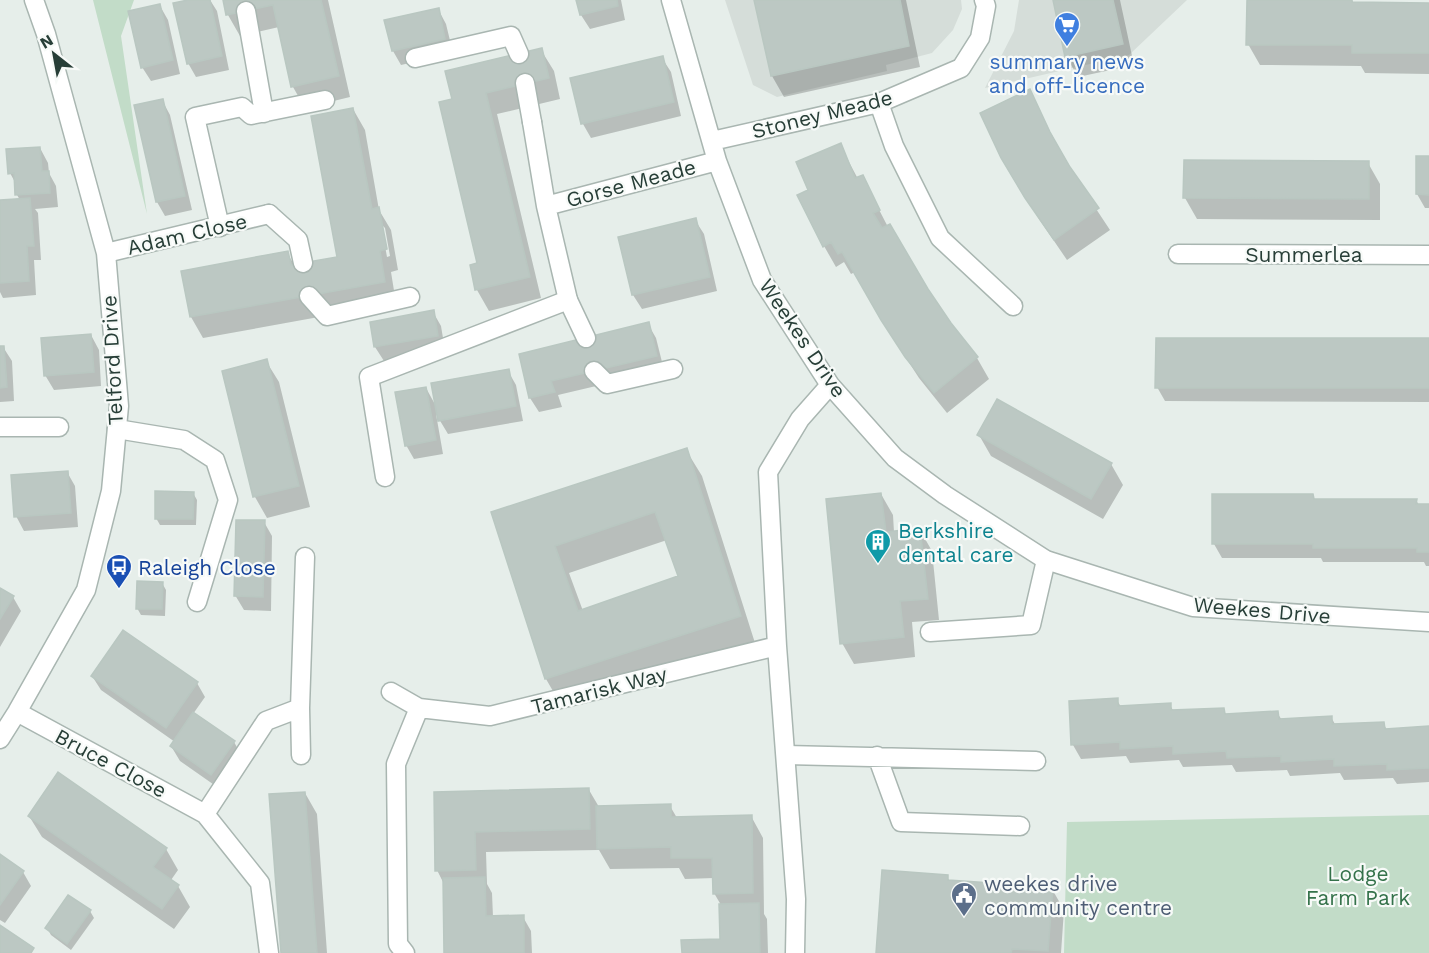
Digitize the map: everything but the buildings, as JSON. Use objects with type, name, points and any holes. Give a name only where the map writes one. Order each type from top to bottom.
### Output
[{"type":"street","name":"Telford Drive","points":[[0,739],[86,590],[111,491],[119,406],[105,253],[46,34],[34,0]]},
{"type":"street","name":"Weekes Drive","points":[[671,0],[717,160],[762,280],[830,386],[895,458],[945,495],[1046,560],[1193,607],[1429,622]]},
{"type":"street","name":"Stoney Meade","points":[[712,141],[879,103],[961,68],[980,38],[986,6],[984,0]]},
{"type":"street","points":[[246,11],[264,113]]},
{"type":"street","points":[[416,58],[511,36],[519,54]]},
{"type":"street","name":"Gorse Meade","points":[[525,83],[546,206],[568,300],[586,338]]},
{"type":"street","points":[[220,226],[195,117],[242,107],[251,115],[325,100]]},
{"type":"street","points":[[879,103],[894,146],[940,238],[1014,306]]},
{"type":"street","name":"Gorse Meade","points":[[546,206],[717,160]]},
{"type":"street","name":"Adam Close","points":[[105,253],[269,214],[298,240],[303,263]]},
{"type":"street","name":"Summerlea","points":[[1178,254],[1429,255]]},
{"type":"street","points":[[309,296],[327,316],[410,297]]},
{"type":"street","points":[[386,477],[369,377],[568,300]]},
{"type":"street","points":[[594,371],[607,384],[673,369]]},
{"type":"street","points":[[795,953],[796,899],[777,646],[768,472],[800,419],[830,386]]},
{"type":"street","points":[[0,428],[59,427]]},
{"type":"street","points":[[117,429],[183,441],[215,460],[228,500],[197,602]]},
{"type":"street","points":[[301,755],[300,708],[305,557]]},
{"type":"street","points":[[930,632],[1031,625],[1046,560]]},
{"type":"street","name":"Tamarisk Way","points":[[391,692],[419,708],[490,716],[777,646]]},
{"type":"street","points":[[205,814],[266,721],[300,708]]},
{"type":"street","points":[[405,953],[398,944],[396,764],[419,708]]},
{"type":"street","name":"Bruce Close","points":[[17,712],[205,814],[260,883],[269,953]]},
{"type":"street","points":[[786,754],[1036,761]]},
{"type":"street","points":[[877,756],[901,822],[1020,826]]},
{"type":"shaded area","points":[[725,0],[961,0],[962,9],[953,30],[932,53],[886,65],[887,71],[777,97],[753,85]]},
{"type":"shaded area","points":[[1019,0],[1187,0],[1129,55],[985,88],[1014,31]]},
{"type":"green space","points":[[93,0],[134,0],[121,36],[147,214]]},
{"type":"green space","name":"Lodge Farm Park","points":[[1429,815],[1429,953],[1064,953],[1067,822]]},
{"type":"place","name":"summary news and off-licence","points":[[1067,48]]},
{"type":"place","name":"Berkshire dental care","points":[[878,565]]},
{"type":"place","name":"Raleigh Close","points":[[119,590]]},
{"type":"place","name":"weekes drive community centre","points":[[964,918]]}]
